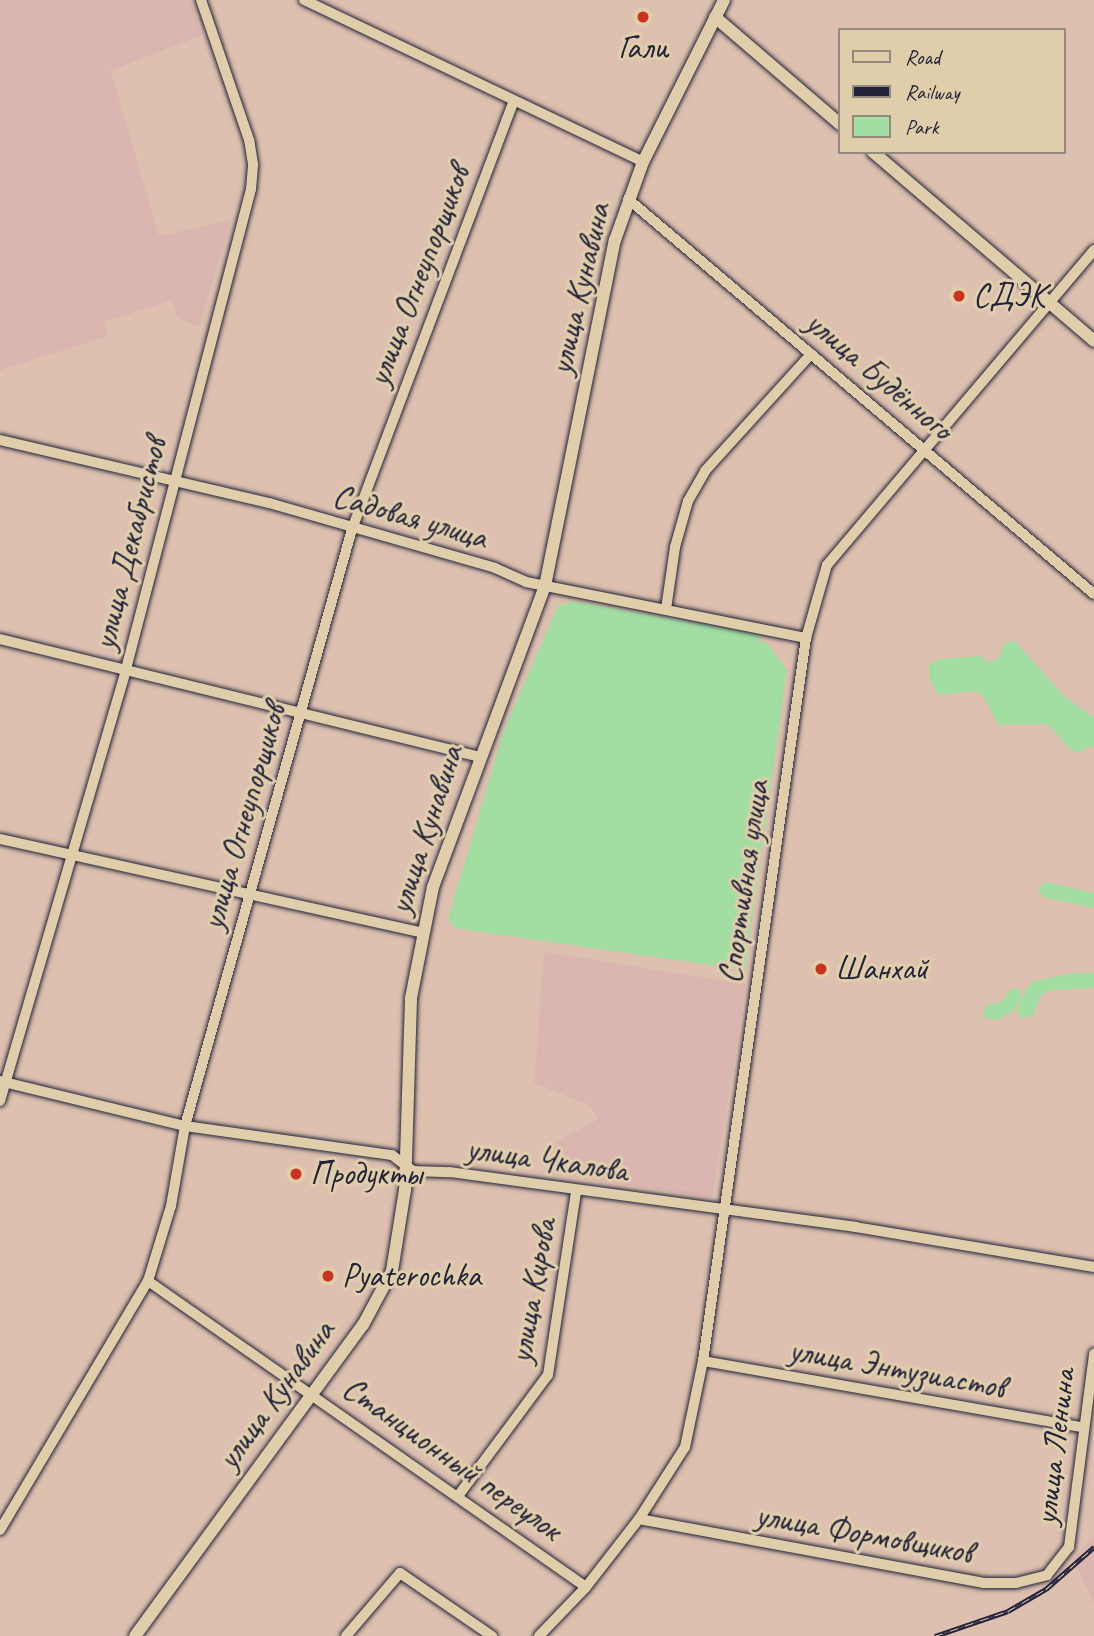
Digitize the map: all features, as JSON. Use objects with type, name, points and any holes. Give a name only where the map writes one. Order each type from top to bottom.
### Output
[{"type":"main road","name":"улица Кунавина","points":[[135,1636],[373,1309],[392,1271],[400,1242],[411,998],[421,932],[479,757],[545,586],[609,264],[628,200],[643,162],[724,0]]},
{"type":"main road","points":[[715,17],[838,122]]},
{"type":"main road","points":[[875,154],[1094,341]]},
{"type":"street","name":"улица Декабристов","points":[[0,1101],[3,1082],[72,858],[125,669],[254,164],[201,0]]},
{"type":"street","points":[[304,0],[643,162]]},
{"type":"street","name":"улица Огнеупорщиков","points":[[0,1530],[148,1281],[171,1206],[185,1126],[247,897],[302,713],[352,529],[513,102]]},
{"type":"street","name":"улица Будённого","points":[[628,200],[1094,594]]},
{"type":"street","name":"Спортивная улица","points":[[539,1636],[586,1587],[639,1518],[685,1447],[703,1362],[806,638],[827,565],[1094,250]]},
{"type":"street","points":[[666,609],[674,547],[688,501],[705,471],[811,354]]},
{"type":"street","name":"Садовая улица","points":[[0,440],[172,480],[545,586],[806,638]]},
{"type":"street","points":[[0,639],[479,757]]},
{"type":"street","points":[[0,839],[247,897],[421,932]]},
{"type":"street","name":"улица Чкалова","points":[[3,1082],[185,1126],[392,1155],[413,1171],[450,1172],[723,1213],[855,1227],[1094,1267]]},
{"type":"street","name":"улица Кирова","points":[[458,1496],[548,1375],[576,1192]]},
{"type":"street","name":"Станционный переулок","points":[[148,1281],[313,1393],[586,1587]]},
{"type":"street","name":"улица Ленина","points":[[1069,1548],[1082,1427],[1094,1354]]},
{"type":"street","name":"улица Энтузиастов","points":[[703,1362],[1082,1427]]},
{"type":"street","name":"улица Формовщиков","points":[[639,1518],[984,1583],[1016,1583],[1047,1575],[1069,1548]]},
{"type":"street","points":[[346,1636],[389,1580],[400,1573],[407,1574],[492,1636]]},
{"type":"shaded area","points":[[0,0],[191,0],[202,35],[111,71],[159,236],[231,220],[199,327],[178,318],[172,300],[104,322],[108,336],[0,370]]},
{"type":"shaded area","points":[[544,952],[746,984],[712,1198],[548,1173],[556,1142],[598,1119],[591,1106],[534,1083]]},
{"type":"shaded area","points":[[1094,1535],[1094,1603],[1073,1560]]},
{"type":"green space","points":[[573,601],[757,634],[761,639],[758,641],[767,643],[787,670],[745,970],[455,928],[448,919],[504,730],[558,606]]},
{"type":"green space","points":[[1015,641],[1064,696],[1094,718],[1094,746],[1074,753],[1047,724],[998,725],[983,696],[975,691],[939,695],[930,681],[929,665],[939,659],[981,656],[988,662],[999,658],[1005,643]]},
{"type":"green space","points":[[1045,882],[1094,893],[1094,908],[1043,897],[1038,889]]},
{"type":"green space","points":[[1074,973],[1094,973],[1094,988],[1051,990],[1040,996],[1033,1016],[1020,1018],[1017,1011],[1026,989],[1034,981]]},
{"type":"green space","points":[[1017,988],[1022,996],[1015,1009],[998,1020],[984,1018],[985,1006],[1003,1001],[1010,989]]},
{"type":"railway","points":[[935,1636],[1008,1611],[1046,1589],[1094,1547]]},
{"type":"place","name":"Гали","points":[[643,17]]},
{"type":"place","name":"СДЭК","points":[[959,296]]},
{"type":"place","name":"Шанхай","points":[[821,969]]},
{"type":"place","name":"Продукты","points":[[296,1174]]},
{"type":"place","name":"Pyaterochka","points":[[328,1276]]}]
